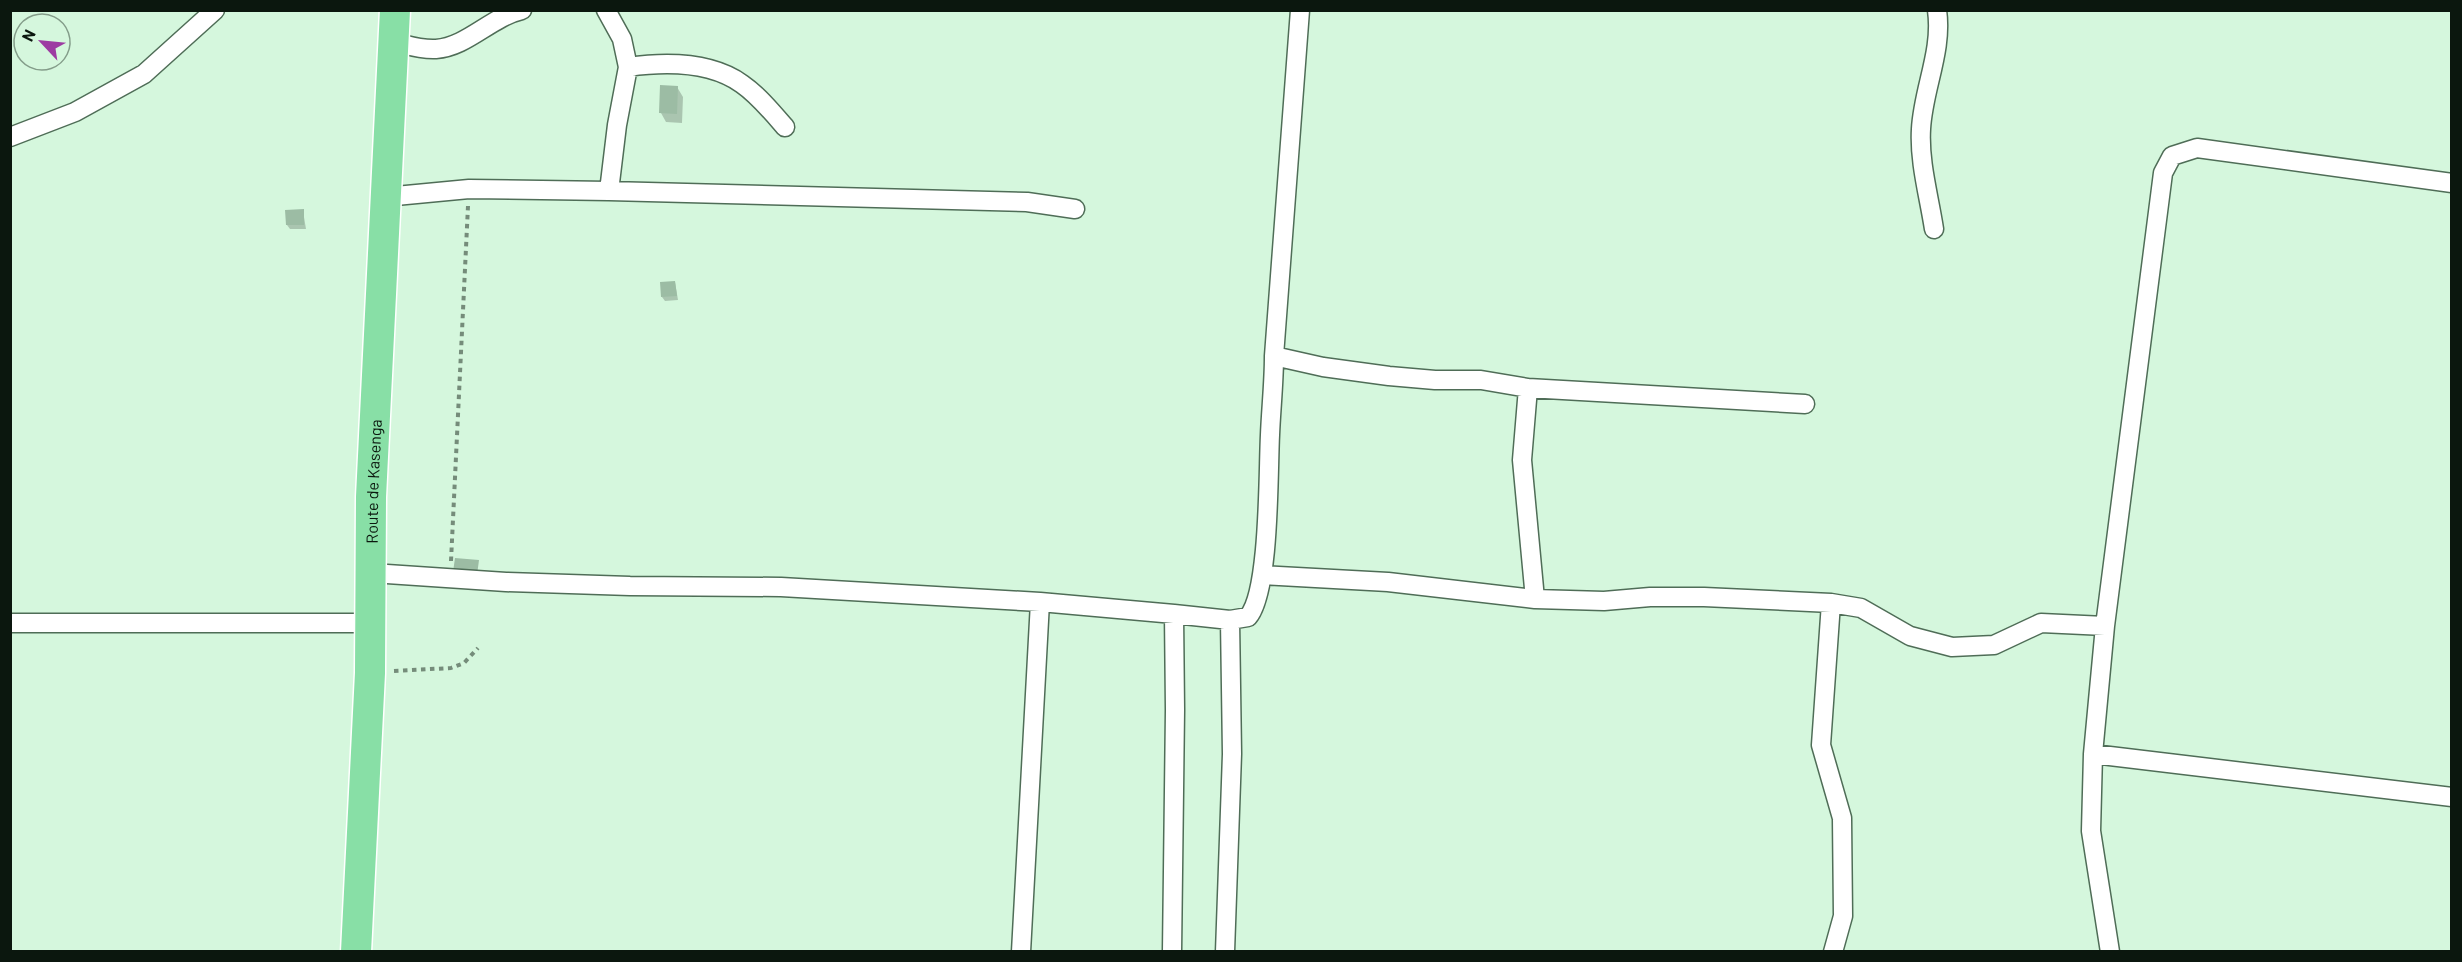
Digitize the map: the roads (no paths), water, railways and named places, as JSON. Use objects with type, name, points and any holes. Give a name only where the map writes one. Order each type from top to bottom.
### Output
[{"type":"highway","name":"Route de Kasenga","points":[[356,951],[370,673],[371,497],[395,10]]},
{"type":"street","points":[[10,136],[75,112],[144,74],[215,10]]},
{"type":"street","points":[[394,42],[424,49],[438,49],[464,40],[508,13],[522,10]]},
{"type":"street","points":[[606,10],[622,39],[628,68],[617,125],[609,191]]},
{"type":"street","points":[[372,573],[506,582],[619,586],[781,587],[1040,602],[1230,620],[1248,617],[1254,610],[1262,575],[1274,397],[1274,356],[1300,10]]},
{"type":"street","points":[[1934,229],[1922,157],[1921,128],[1937,42],[1937,10]]},
{"type":"street","points":[[628,68],[657,63],[718,71],[741,83],[762,101],[785,127]]},
{"type":"street","points":[[2110,951],[2091,831],[2093,754],[2105,626],[2163,172],[2172,156],[2197,148],[2451,183]]},
{"type":"street","points":[[385,197],[469,189],[609,191],[1027,202],[1075,209]]},
{"type":"street","points":[[1274,356],[1323,367],[1435,380],[1481,380],[1528,388],[1805,404]]},
{"type":"street","points":[[1528,388],[1522,460],[1535,599]]},
{"type":"street","points":[[1262,575],[1388,582],[1535,599],[1585,601],[1650,597],[1704,597],[1831,603],[1861,608],[1910,636],[1952,647],[1994,645],[2041,623],[2105,626]]},
{"type":"street","points":[[1021,951],[1040,602]]},
{"type":"street","points":[[1831,603],[1821,745],[1842,818],[1843,916],[1833,951]]},
{"type":"street","points":[[1172,951],[1174,614]]},
{"type":"street","points":[[1225,951],[1232,754],[1230,620]]},
{"type":"street","points":[[10,623],[370,622]]},
{"type":"street","points":[[2093,754],[2451,797]]}]
